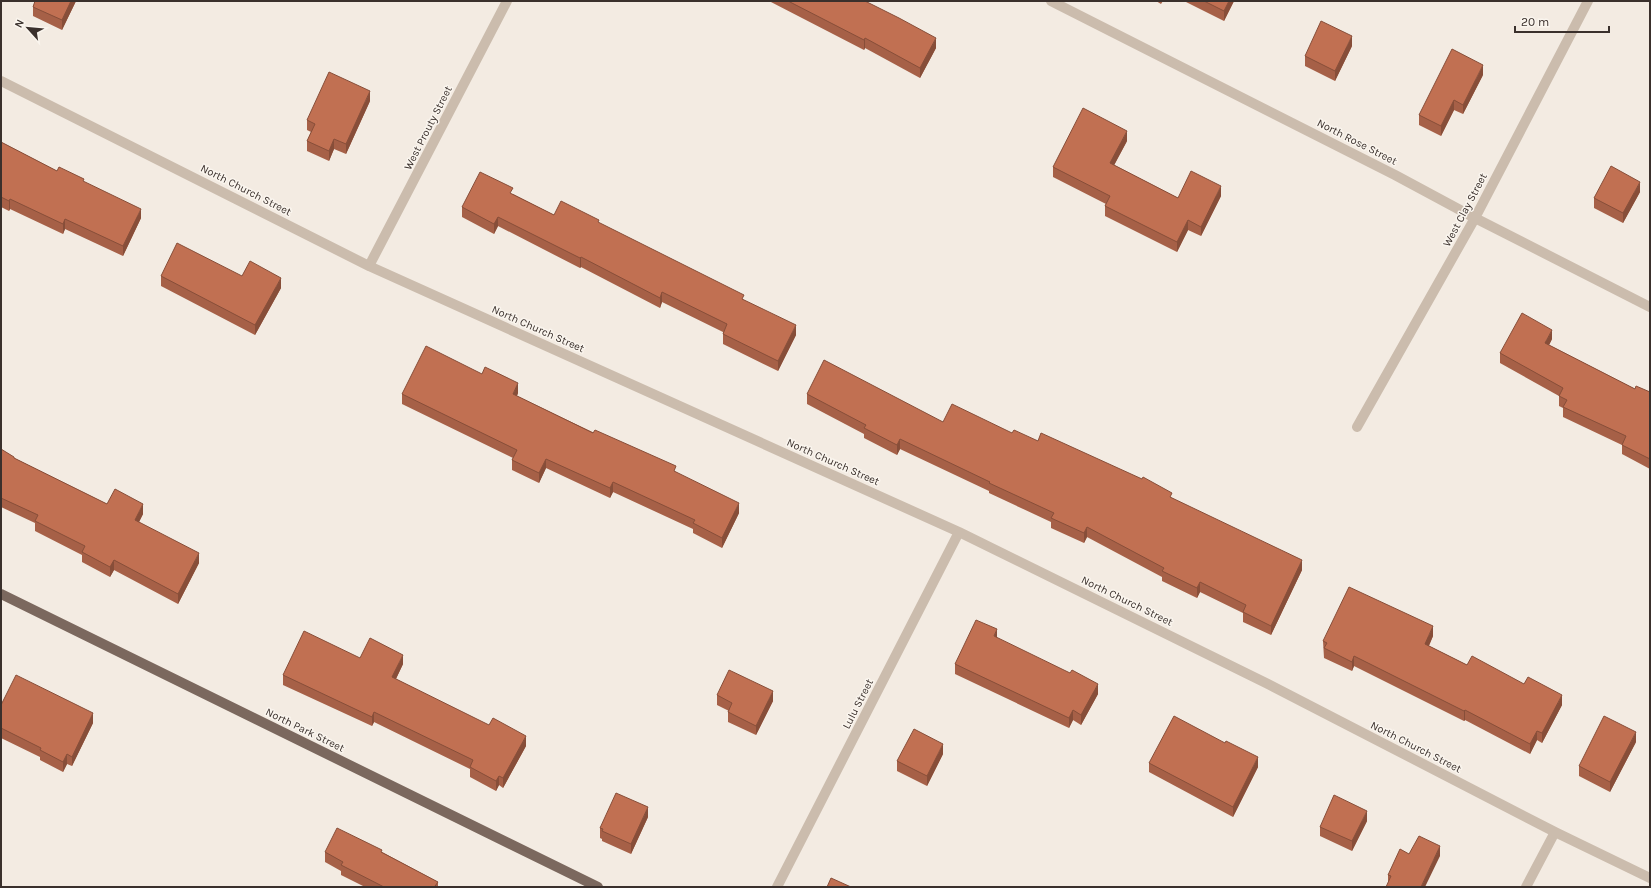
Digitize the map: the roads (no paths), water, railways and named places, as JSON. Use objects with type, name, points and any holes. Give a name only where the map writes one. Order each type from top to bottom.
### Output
[{"type":"main road","name":"North Park Street","points":[[1,594],[598,887]]},
{"type":"street","name":"West Prouty Street","points":[[369,266],[507,1]]},
{"type":"street","name":"North Rose Street","points":[[1051,1],[1381,168],[1650,307]]},
{"type":"street","name":"West Clay Street","points":[[1357,428],[1476,218],[1588,1]]},
{"type":"street","name":"North Church Street","points":[[1,81],[369,266],[959,532],[1268,684],[1555,832],[1650,878]]},
{"type":"street","name":"Lulu Street","points":[[777,887],[959,532]]},
{"type":"street","points":[[1526,887],[1555,832]]}]
